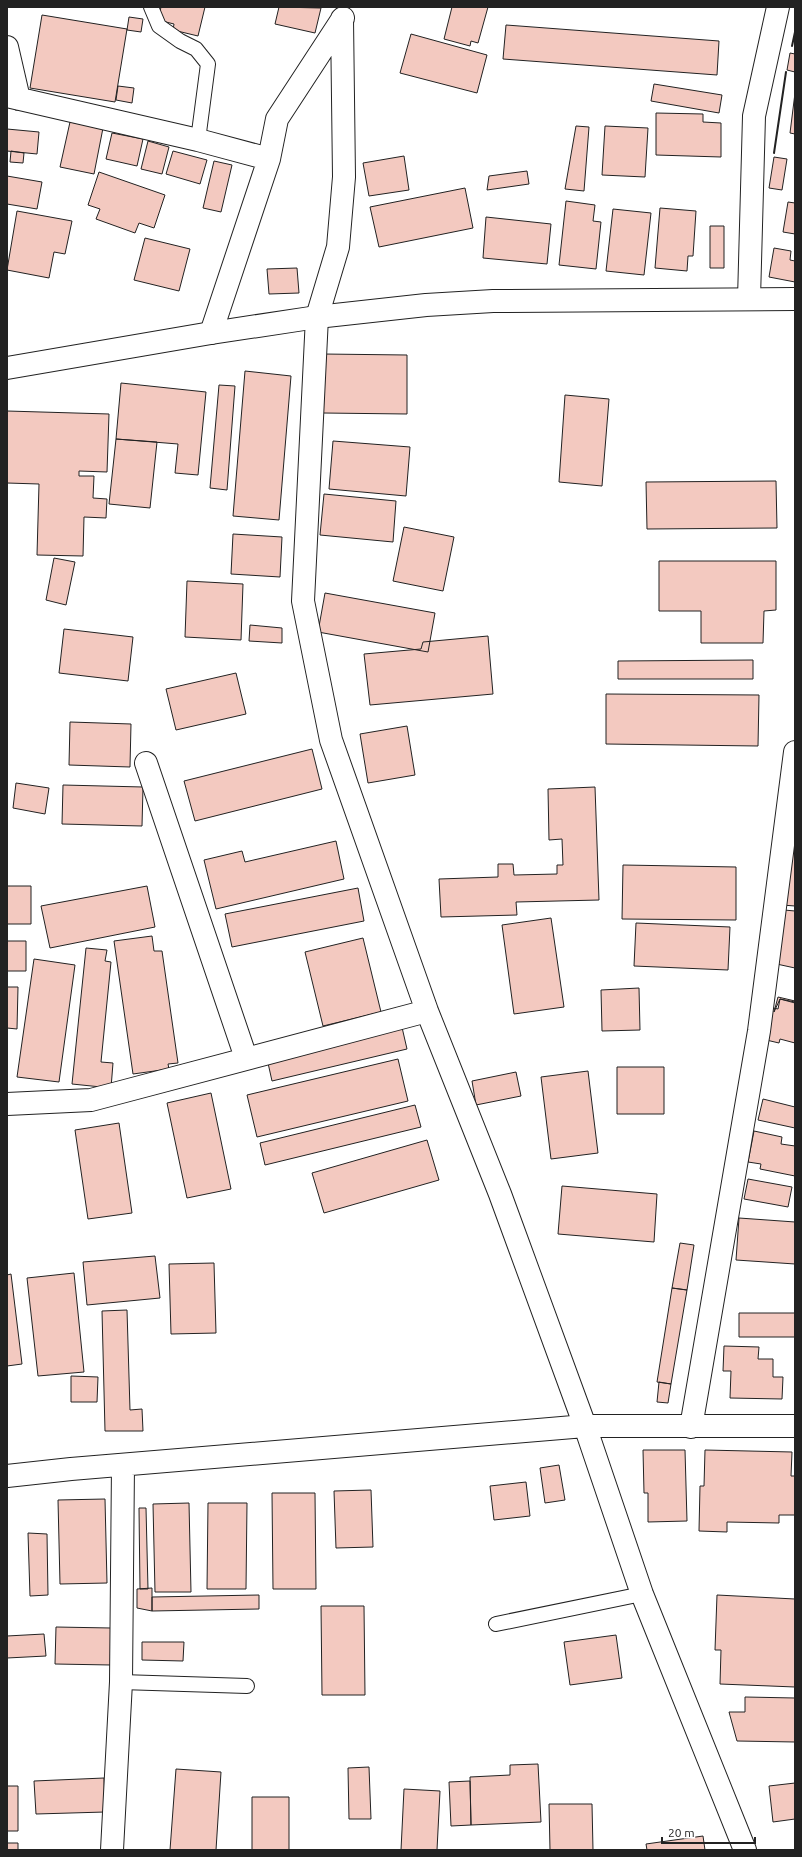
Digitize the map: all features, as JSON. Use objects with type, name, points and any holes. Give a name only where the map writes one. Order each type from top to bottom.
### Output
[{"type":"street","points":[[749,299],[754,116],[778,7]]},
{"type":"street","points":[[211,333],[269,159],[277,119],[345,13]]},
{"type":"street","points":[[345,13],[344,177],[338,247],[317,318],[303,600],[331,740],[427,1011],[500,1194],[585,1426],[642,1594],[745,1850]]},
{"type":"street","points":[[7,47],[13,98],[198,140],[269,159]]},
{"type":"street","points":[[7,368],[211,333],[426,305],[493,301],[795,299]]},
{"type":"street","points":[[692,1427],[759,1031],[795,752]]},
{"type":"street","points":[[146,763],[246,1058]]},
{"type":"street","points":[[7,1104],[91,1100],[427,1011]]},
{"type":"street","points":[[7,1476],[71,1469],[123,1466],[585,1426],[795,1426]]},
{"type":"street","points":[[112,1850],[121,1682],[123,1466]]},
{"type":"lane","points":[[152,7],[159,26],[180,41],[196,49],[208,64],[198,140]]},
{"type":"lane","points":[[496,1624],[642,1594]]},
{"type":"lane","points":[[121,1682],[248,1686]]},
{"type":"building","points":[[161,7],[205,7],[198,36],[173,30],[174,24],[158,20]]},
{"type":"building","points":[[279,7],[321,8],[315,33],[275,24]]},
{"type":"building","points":[[452,7],[488,7],[478,43],[471,41],[470,46],[444,39]]},
{"type":"building","points":[[42,15],[127,29],[115,102],[30,88]]},
{"type":"building","points":[[129,17],[143,19],[141,32],[127,30]]},
{"type":"building","points":[[506,25],[719,41],[717,75],[503,59]]},
{"type":"building","points":[[411,34],[487,55],[477,93],[400,73]]},
{"type":"building","points":[[790,53],[795,54],[795,72],[787,70]]},
{"type":"building","points":[[654,84],[722,95],[719,113],[651,101]]},
{"type":"building","points":[[118,86],[134,88],[132,103],[116,100]]},
{"type":"building","points":[[795,93],[795,134],[790,133]]},
{"type":"building","points":[[656,113],[703,114],[703,122],[721,123],[721,157],[656,155]]},
{"type":"building","points":[[70,122],[103,128],[94,174],[60,167]]},
{"type":"building","points":[[576,126],[589,127],[584,191],[565,189]]},
{"type":"building","points":[[605,126],[648,128],[645,177],[602,175]]},
{"type":"building","points":[[7,129],[39,132],[37,154],[7,151]]},
{"type":"building","points":[[112,133],[143,139],[137,166],[106,159]]},
{"type":"building","points":[[148,141],[169,147],[162,174],[141,169]]},
{"type":"building","points":[[11,151],[24,153],[23,163],[10,162]]},
{"type":"building","points":[[173,151],[207,160],[200,184],[166,174]]},
{"type":"building","points":[[404,156],[409,190],[369,196],[363,163]]},
{"type":"building","points":[[774,157],[787,159],[782,190],[769,188]]},
{"type":"building","points":[[214,161],[232,165],[221,212],[203,208]]},
{"type":"building","points":[[527,171],[529,184],[487,190],[489,176]]},
{"type":"building","points":[[99,172],[165,195],[154,228],[139,223],[135,233],[96,219],[100,209],[88,205]]},
{"type":"building","points":[[7,176],[42,182],[37,209],[7,204]]},
{"type":"building","points":[[465,188],[473,228],[379,247],[370,207]]},
{"type":"building","points":[[566,201],[595,205],[593,221],[601,222],[596,269],[559,265]]},
{"type":"building","points":[[788,202],[795,203],[795,234],[783,232]]},
{"type":"building","points":[[660,208],[696,211],[693,256],[688,256],[687,271],[655,268]]},
{"type":"building","points":[[613,209],[651,213],[644,275],[606,271]]},
{"type":"building","points":[[17,211],[72,221],[65,254],[54,252],[49,278],[7,270]]},
{"type":"building","points":[[486,217],[551,224],[547,264],[483,258]]},
{"type":"building","points":[[710,226],[724,226],[724,268],[710,268]]},
{"type":"building","points":[[145,238],[190,249],[179,291],[134,280]]},
{"type":"building","points":[[774,248],[791,251],[790,260],[795,261],[795,282],[769,277]]},
{"type":"building","points":[[297,268],[299,293],[269,294],[267,269]]},
{"type":"building","points":[[323,354],[407,355],[407,414],[323,413]]},
{"type":"building","points":[[245,371],[291,376],[279,520],[233,516]]},
{"type":"building","points":[[121,383],[206,392],[198,475],[175,473],[178,444],[116,439]]},
{"type":"building","points":[[219,385],[235,386],[227,490],[210,488]]},
{"type":"building","points":[[565,395],[609,399],[602,486],[559,482]]},
{"type":"building","points":[[7,411],[109,414],[107,472],[79,471],[79,476],[94,476],[93,498],[107,499],[106,518],[84,517],[83,556],[37,555],[39,484],[7,483]]},
{"type":"building","points":[[116,439],[157,442],[150,508],[109,504]]},
{"type":"building","points":[[333,441],[410,447],[406,496],[329,489]]},
{"type":"building","points":[[776,481],[777,528],[647,529],[646,482]]},
{"type":"building","points":[[324,494],[396,501],[393,542],[320,535]]},
{"type":"building","points":[[404,527],[454,537],[443,591],[393,581]]},
{"type":"building","points":[[233,534],[282,537],[280,577],[231,574]]},
{"type":"building","points":[[54,558],[75,562],[66,605],[46,600]]},
{"type":"building","points":[[659,561],[776,561],[776,610],[764,611],[763,643],[701,643],[701,611],[659,611]]},
{"type":"building","points":[[187,581],[243,584],[241,640],[185,637]]},
{"type":"building","points":[[325,593],[435,613],[428,652],[318,632]]},
{"type":"building","points":[[250,625],[282,628],[282,643],[249,641]]},
{"type":"building","points":[[64,629],[133,637],[128,681],[59,673]]},
{"type":"building","points":[[488,636],[493,694],[370,705],[364,654],[421,649],[423,642]]},
{"type":"building","points":[[753,660],[753,679],[618,679],[618,661]]},
{"type":"building","points":[[236,673],[246,714],[176,730],[166,689]]},
{"type":"building","points":[[606,694],[759,695],[758,746],[606,744]]},
{"type":"building","points":[[70,722],[131,724],[130,767],[69,765]]},
{"type":"building","points":[[407,726],[415,775],[368,783],[360,734]]},
{"type":"building","points":[[312,749],[322,789],[195,821],[184,781]]},
{"type":"building","points":[[16,783],[49,788],[45,814],[13,808]]},
{"type":"building","points":[[63,785],[143,787],[142,826],[62,824]]},
{"type":"building","points":[[595,787],[599,900],[516,902],[517,915],[441,917],[439,879],[498,877],[498,864],[513,864],[514,875],[557,874],[557,865],[563,865],[562,839],[549,840],[548,789]]},
{"type":"building","points":[[336,841],[344,879],[216,909],[204,860],[242,851],[245,862]]},
{"type":"building","points":[[789,848],[795,849],[795,906],[782,905]]},
{"type":"building","points":[[623,865],[736,867],[736,920],[622,919]]},
{"type":"building","points":[[7,886],[31,886],[31,924],[7,924]]},
{"type":"building","points":[[147,886],[155,927],[50,948],[41,906]]},
{"type":"building","points":[[358,888],[364,921],[232,947],[225,914]]},
{"type":"building","points":[[784,910],[795,911],[795,968],[772,963]]},
{"type":"building","points":[[551,918],[564,1007],[514,1014],[502,925]]},
{"type":"building","points":[[636,923],[730,927],[728,970],[634,966]]},
{"type":"building","points":[[152,936],[154,951],[162,951],[178,1063],[168,1064],[169,1069],[133,1074],[114,941]]},
{"type":"building","points":[[363,938],[381,1012],[323,1026],[305,952]]},
{"type":"building","points":[[7,941],[26,941],[26,971],[7,971]]},
{"type":"building","points":[[86,948],[107,950],[105,961],[111,962],[101,1062],[113,1063],[111,1088],[72,1084]]},
{"type":"building","points":[[34,959],[75,965],[59,1082],[17,1077]]},
{"type":"building","points":[[7,987],[18,987],[17,1029],[7,1028]]},
{"type":"building","points":[[639,988],[640,1030],[602,1031],[601,990]]},
{"type":"building","points":[[778,997],[795,1002],[780,999],[774,1012]]},
{"type":"building","points":[[780,999],[795,1003],[795,1043],[780,1039],[779,1043],[762,1039],[769,1007],[778,1009]]},
{"type":"building","points":[[401,1023],[407,1049],[272,1081],[266,1054]]},
{"type":"building","points":[[398,1059],[408,1101],[257,1137],[247,1095]]},
{"type":"building","points":[[617,1067],[664,1067],[664,1114],[617,1114]]},
{"type":"building","points":[[588,1071],[598,1153],[551,1159],[541,1077]]},
{"type":"building","points":[[516,1072],[521,1096],[476,1105],[472,1081]]},
{"type":"building","points":[[211,1093],[231,1189],[187,1198],[167,1103]]},
{"type":"building","points":[[763,1099],[795,1107],[795,1128],[758,1120]]},
{"type":"building","points":[[415,1105],[421,1127],[265,1165],[260,1143]]},
{"type":"building","points":[[119,1123],[132,1213],[88,1219],[75,1130]]},
{"type":"building","points":[[754,1131],[782,1137],[781,1144],[795,1146],[795,1176],[760,1169],[761,1164],[748,1162]]},
{"type":"building","points":[[427,1140],[439,1180],[324,1213],[312,1173]]},
{"type":"building","points":[[748,1179],[792,1187],[788,1207],[744,1199]]},
{"type":"building","points":[[562,1186],[657,1194],[654,1242],[558,1234]]},
{"type":"building","points":[[739,1218],[795,1222],[795,1264],[736,1260]]},
{"type":"building","points":[[680,1243],[694,1245],[687,1290],[672,1288]]},
{"type":"building","points":[[155,1256],[160,1298],[87,1305],[83,1262]]},
{"type":"building","points":[[214,1263],[216,1333],[171,1334],[169,1264]]},
{"type":"building","points":[[74,1273],[84,1372],[38,1376],[27,1278]]},
{"type":"building","points":[[11,1274],[22,1364],[7,1366],[7,1275]]},
{"type":"building","points":[[672,1288],[687,1290],[671,1384],[657,1382]]},
{"type":"building","points":[[127,1310],[130,1410],[142,1409],[143,1431],[105,1431],[102,1311]]},
{"type":"building","points":[[739,1313],[795,1313],[795,1337],[739,1337]]},
{"type":"building","points":[[724,1346],[759,1347],[758,1359],[773,1359],[773,1377],[783,1377],[782,1399],[730,1398],[731,1371],[723,1371]]},
{"type":"building","points":[[71,1376],[98,1377],[97,1402],[71,1402]]},
{"type":"building","points":[[659,1382],[671,1384],[668,1403],[657,1402]]},
{"type":"building","points":[[643,1450],[685,1450],[687,1521],[648,1522],[648,1493],[644,1493]]},
{"type":"building","points":[[705,1450],[792,1452],[791,1476],[795,1476],[795,1515],[779,1515],[779,1523],[727,1522],[727,1532],[699,1531],[700,1486],[704,1486]]},
{"type":"building","points":[[559,1465],[565,1500],[545,1503],[540,1468]]},
{"type":"building","points":[[526,1482],[530,1516],[494,1520],[490,1486]]},
{"type":"building","points":[[371,1490],[373,1547],[336,1548],[334,1491]]},
{"type":"building","points":[[272,1493],[315,1493],[316,1589],[273,1589]]},
{"type":"building","points":[[105,1499],[107,1583],[60,1584],[58,1500]]},
{"type":"building","points":[[189,1503],[191,1592],[155,1592],[153,1504]]},
{"type":"building","points":[[208,1503],[247,1503],[246,1589],[207,1589]]},
{"type":"building","points":[[139,1508],[146,1508],[148,1589],[140,1589]]},
{"type":"building","points":[[28,1533],[47,1534],[48,1595],[30,1596]]},
{"type":"building","points":[[152,1588],[152,1611],[137,1608],[137,1589]]},
{"type":"building","points":[[259,1595],[259,1609],[152,1611],[152,1597]]},
{"type":"building","points":[[717,1595],[795,1599],[795,1687],[720,1684],[721,1650],[715,1650]]},
{"type":"building","points":[[321,1606],[364,1606],[365,1695],[322,1695]]},
{"type":"building","points":[[56,1627],[111,1628],[111,1665],[55,1664]]},
{"type":"building","points":[[44,1634],[46,1656],[7,1658],[7,1636]]},
{"type":"building","points":[[616,1635],[622,1678],[570,1685],[564,1642]]},
{"type":"building","points":[[142,1642],[184,1642],[183,1661],[142,1660]]},
{"type":"building","points":[[745,1697],[795,1698],[795,1742],[737,1741],[729,1712],[745,1712]]},
{"type":"building","points":[[538,1764],[541,1822],[471,1825],[470,1777],[510,1775],[510,1765]]},
{"type":"building","points":[[369,1767],[371,1819],[349,1819],[348,1768]]},
{"type":"building","points":[[176,1769],[221,1772],[216,1850],[170,1850]]},
{"type":"building","points":[[104,1778],[105,1812],[36,1814],[34,1781]]},
{"type":"building","points":[[470,1781],[471,1825],[451,1826],[449,1782]]},
{"type":"building","points":[[795,1783],[795,1819],[773,1822],[769,1786]]},
{"type":"building","points":[[7,1786],[18,1786],[18,1831],[7,1831]]},
{"type":"building","points":[[404,1789],[440,1791],[437,1850],[401,1850]]},
{"type":"building","points":[[252,1797],[289,1797],[289,1850],[252,1850]]},
{"type":"building","points":[[549,1804],[592,1804],[593,1850],[550,1850]]},
{"type":"building","points":[[703,1836],[705,1850],[647,1850],[646,1844]]},
{"type":"building","points":[[7,1843],[18,1843],[18,1850],[7,1850]]},
{"type":"wall","points":[[792,46],[795,32]]},
{"type":"wall","points":[[774,153],[786,72]]}]
